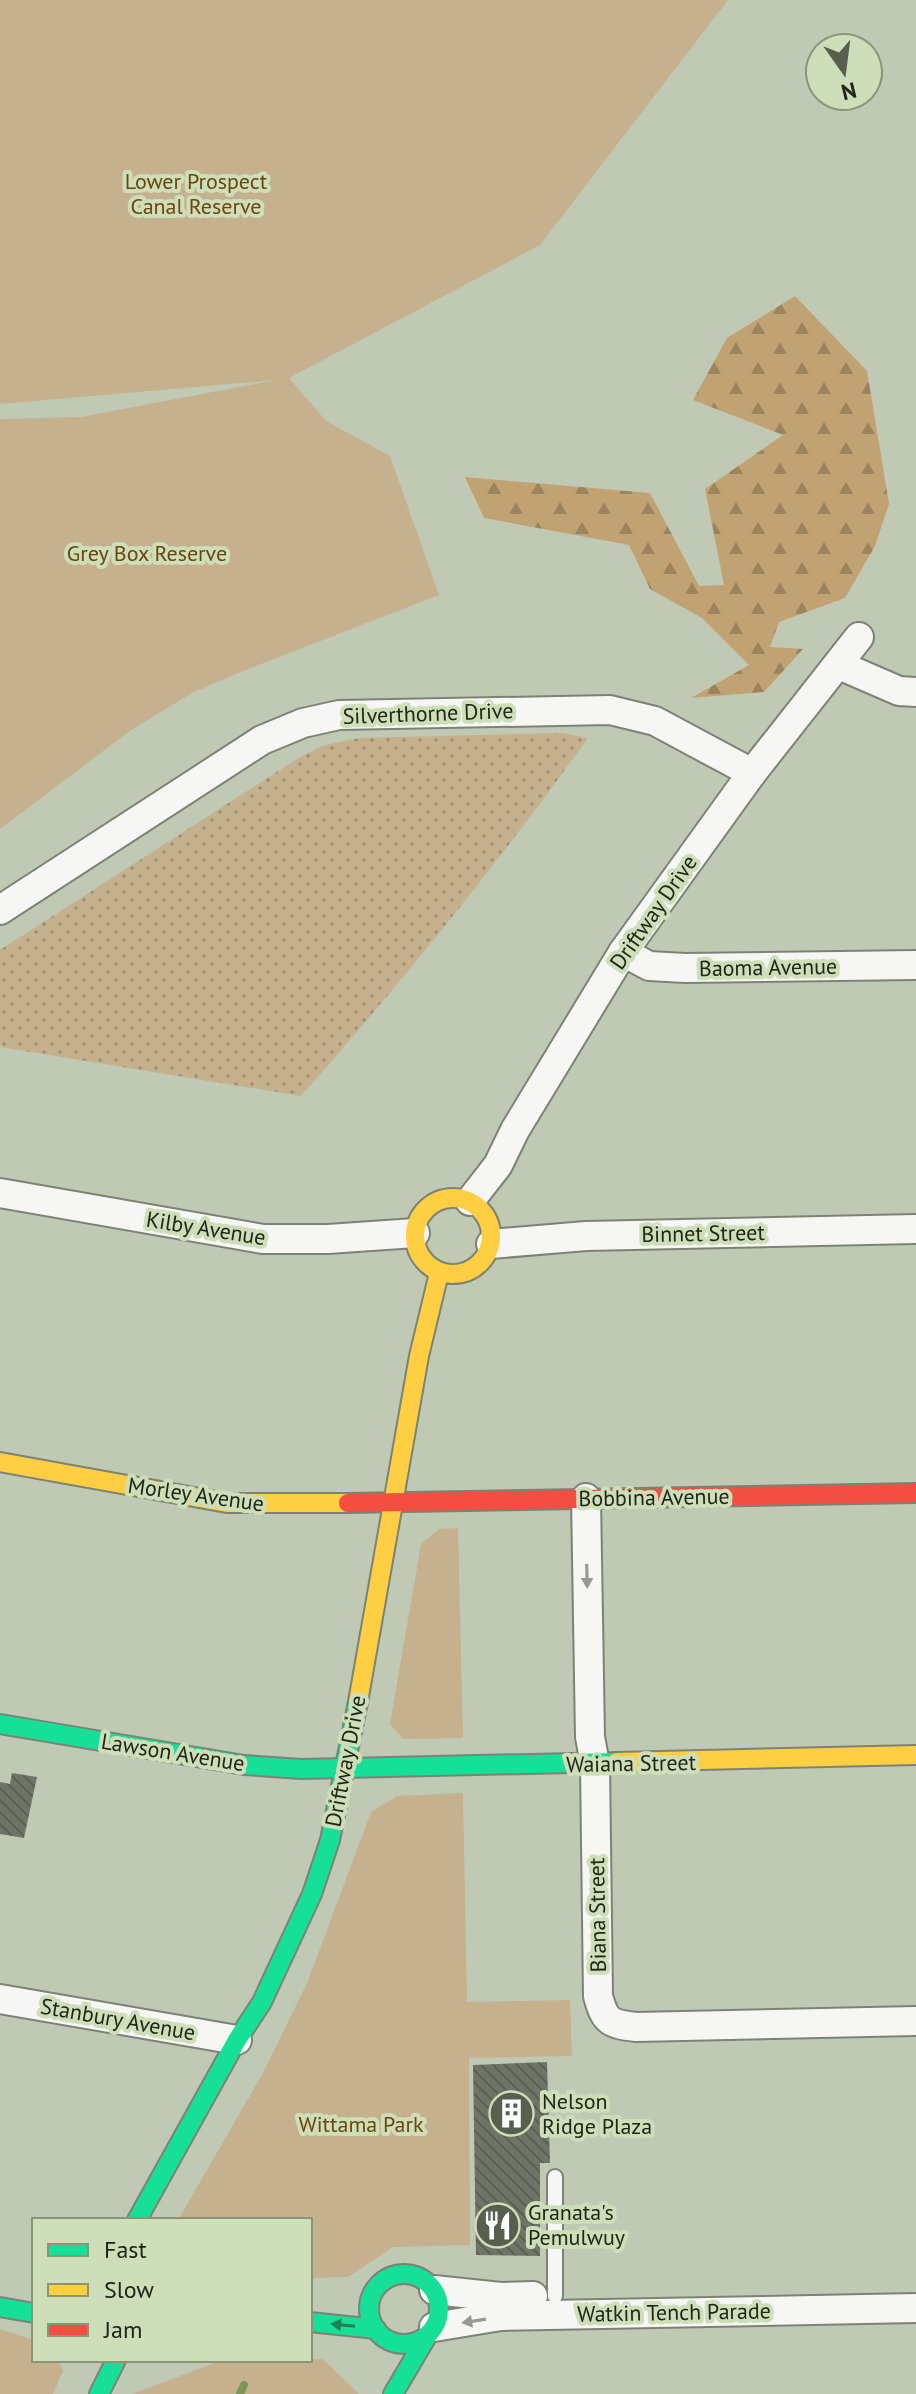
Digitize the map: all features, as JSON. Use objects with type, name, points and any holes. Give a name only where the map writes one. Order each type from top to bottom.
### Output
[{"type":"street","name":"Driftway Drive","points":[[470,1201],[498,1165],[515,1130],[623,952],[752,773],[859,637]]},
{"type":"street","points":[[839,665],[899,691],[916,692]]},
{"type":"street","name":"Silverthorne Drive","points":[[0,910],[262,740],[303,723],[339,715],[610,710],[655,721],[752,773]]},
{"type":"street","name":"Baoma Avenue","points":[[623,952],[649,966],[685,968],[916,965]]},
{"type":"street","name":"Kilby Avenue","points":[[0,1193],[263,1239],[415,1233]]},
{"type":"street","points":[[446,1198],[470,1201],[484,1212],[491,1227],[491,1244],[487,1256],[468,1272],[455,1275],[439,1273],[427,1264],[417,1249],[415,1233],[419,1219],[435,1203],[446,1198]]},
{"type":"street","name":"Binnet Street","points":[[491,1244],[586,1236],[916,1229]]},
{"type":"street","name":"Driftway Drive","points":[[140,2217],[237,2040],[262,2002],[312,1894],[330,1840],[346,1768],[419,1356],[439,1273]]},
{"type":"street","name":"Morley Avenue","points":[[0,1462],[227,1503],[393,1503]]},
{"type":"street","name":"Bobbina Avenue","points":[[393,1503],[916,1493]]},
{"type":"street","name":"Biana Street","points":[[586,1498],[590,1737],[595,1764],[598,1996],[603,2013],[613,2024],[636,2027],[916,2021]]},
{"type":"street","name":"Lawson Avenue","points":[[0,1724],[244,1765],[346,1768]]},
{"type":"street","name":"Waiana Street","points":[[346,1768],[916,1755]]},
{"type":"street","name":"Stanbury Avenue","points":[[0,1999],[237,2040]]},
{"type":"street","points":[[378,2354],[376,2329],[366,2294],[388,2278],[398,2275],[418,2277],[434,2290],[439,2309],[431,2330],[393,2394]]},
{"type":"street","points":[[0,2289],[25,2292]]},
{"type":"street","name":"Watkin Tench Parade","points":[[434,2290],[501,2297],[916,2290]]},
{"type":"street","points":[[0,2307],[32,2313]]},
{"type":"street","name":"Watkin Tench Parade","points":[[431,2330],[501,2316],[916,2308]]},
{"type":"street","points":[[312,2322],[376,2329],[392,2342],[402,2343],[421,2339],[431,2330]]},
{"type":"street","points":[[99,2394],[115,2362]]},
{"type":"lane","points":[[555,2177],[555,2296]]},
{"type":"green space","name":"Lower Prospect Canal Reserve","points":[[0,0],[728,0],[540,245],[289,378],[326,421],[390,456],[439,595],[192,693],[131,730],[0,829],[0,419],[81,417],[276,380],[0,404]]},
{"type":"green space","points":[[795,296],[867,371],[889,504],[875,546],[845,598],[779,622],[770,647],[803,649],[764,692],[691,698],[749,665],[702,618],[650,589],[629,545],[484,518],[465,477],[650,493],[699,586],[724,585],[705,489],[783,435],[693,400],[727,338]]},
{"type":"green space","points":[[563,733],[588,738],[449,921],[301,1096],[0,1047],[0,950],[300,757],[325,745],[359,738]]},
{"type":"green space","points":[[458,1528],[463,1738],[403,1739],[390,1724],[421,1544],[439,1529]]},
{"type":"green space","name":"Wittama Park","points":[[463,1793],[467,2002],[570,2000],[572,2056],[469,2058],[470,2245],[393,2247],[348,2277],[312,2278],[312,2218],[179,2218],[263,2073],[308,1981],[371,1812],[397,1796]]},
{"type":"green space","points":[[0,2329],[32,2339],[32,2362],[60,2362],[63,2371],[53,2394],[0,2394]]},
{"type":"green space","points":[[312,2359],[323,2359],[359,2394],[132,2394],[217,2362],[312,2362]]},
{"type":"building","points":[[12,1773],[37,1777],[24,1838],[0,1834],[0,1782],[10,1784]]},
{"type":"building","name":"Nelson Ridge Plaza","points":[[547,2062],[550,2163],[540,2163],[540,2256],[476,2255],[473,2065]]},
{"type":"waterway","points":[[240,2394],[244,2385]]},
{"type":"traffic: fast","points":[[138,2218],[237,2040],[262,2002],[312,1894],[330,1840],[358,1702]]},
{"type":"traffic: fast","points":[[0,1724],[244,1765],[301,1769],[617,1762]]},
{"type":"traffic: fast","points":[[404,2274],[423,2280],[433,2290],[439,2309],[433,2328],[423,2338],[404,2344],[385,2338],[375,2328],[369,2309],[375,2290],[385,2280],[404,2274]]},
{"type":"traffic: fast","points":[[0,2307],[32,2313]]},
{"type":"traffic: fast","points":[[312,2322],[376,2329]]},
{"type":"traffic: fast","points":[[393,2394],[429,2333]]},
{"type":"traffic: fast","points":[[99,2394],[115,2362]]},
{"type":"traffic: slow","points":[[453,1198],[468,1201],[480,1209],[488,1221],[491,1236],[488,1251],[480,1263],[468,1271],[453,1274],[438,1271],[426,1263],[418,1251],[415,1236],[418,1221],[426,1209],[438,1201],[453,1198]]},
{"type":"traffic: slow","points":[[358,1702],[419,1356],[439,1273]]},
{"type":"traffic: slow","points":[[0,1462],[227,1503],[348,1503]]},
{"type":"traffic: slow","points":[[617,1762],[916,1755]]},
{"type":"traffic: jam","points":[[348,1503],[916,1493]]},
{"type":"place","name":"Nelson Ridge Plaza","points":[[511,2114]]},
{"type":"place","name":"Granata's Pemulwuy","points":[[497,2225]]},
{"type":"park label","name":"Grey Box Reserve","points":[[147,553]]}]
